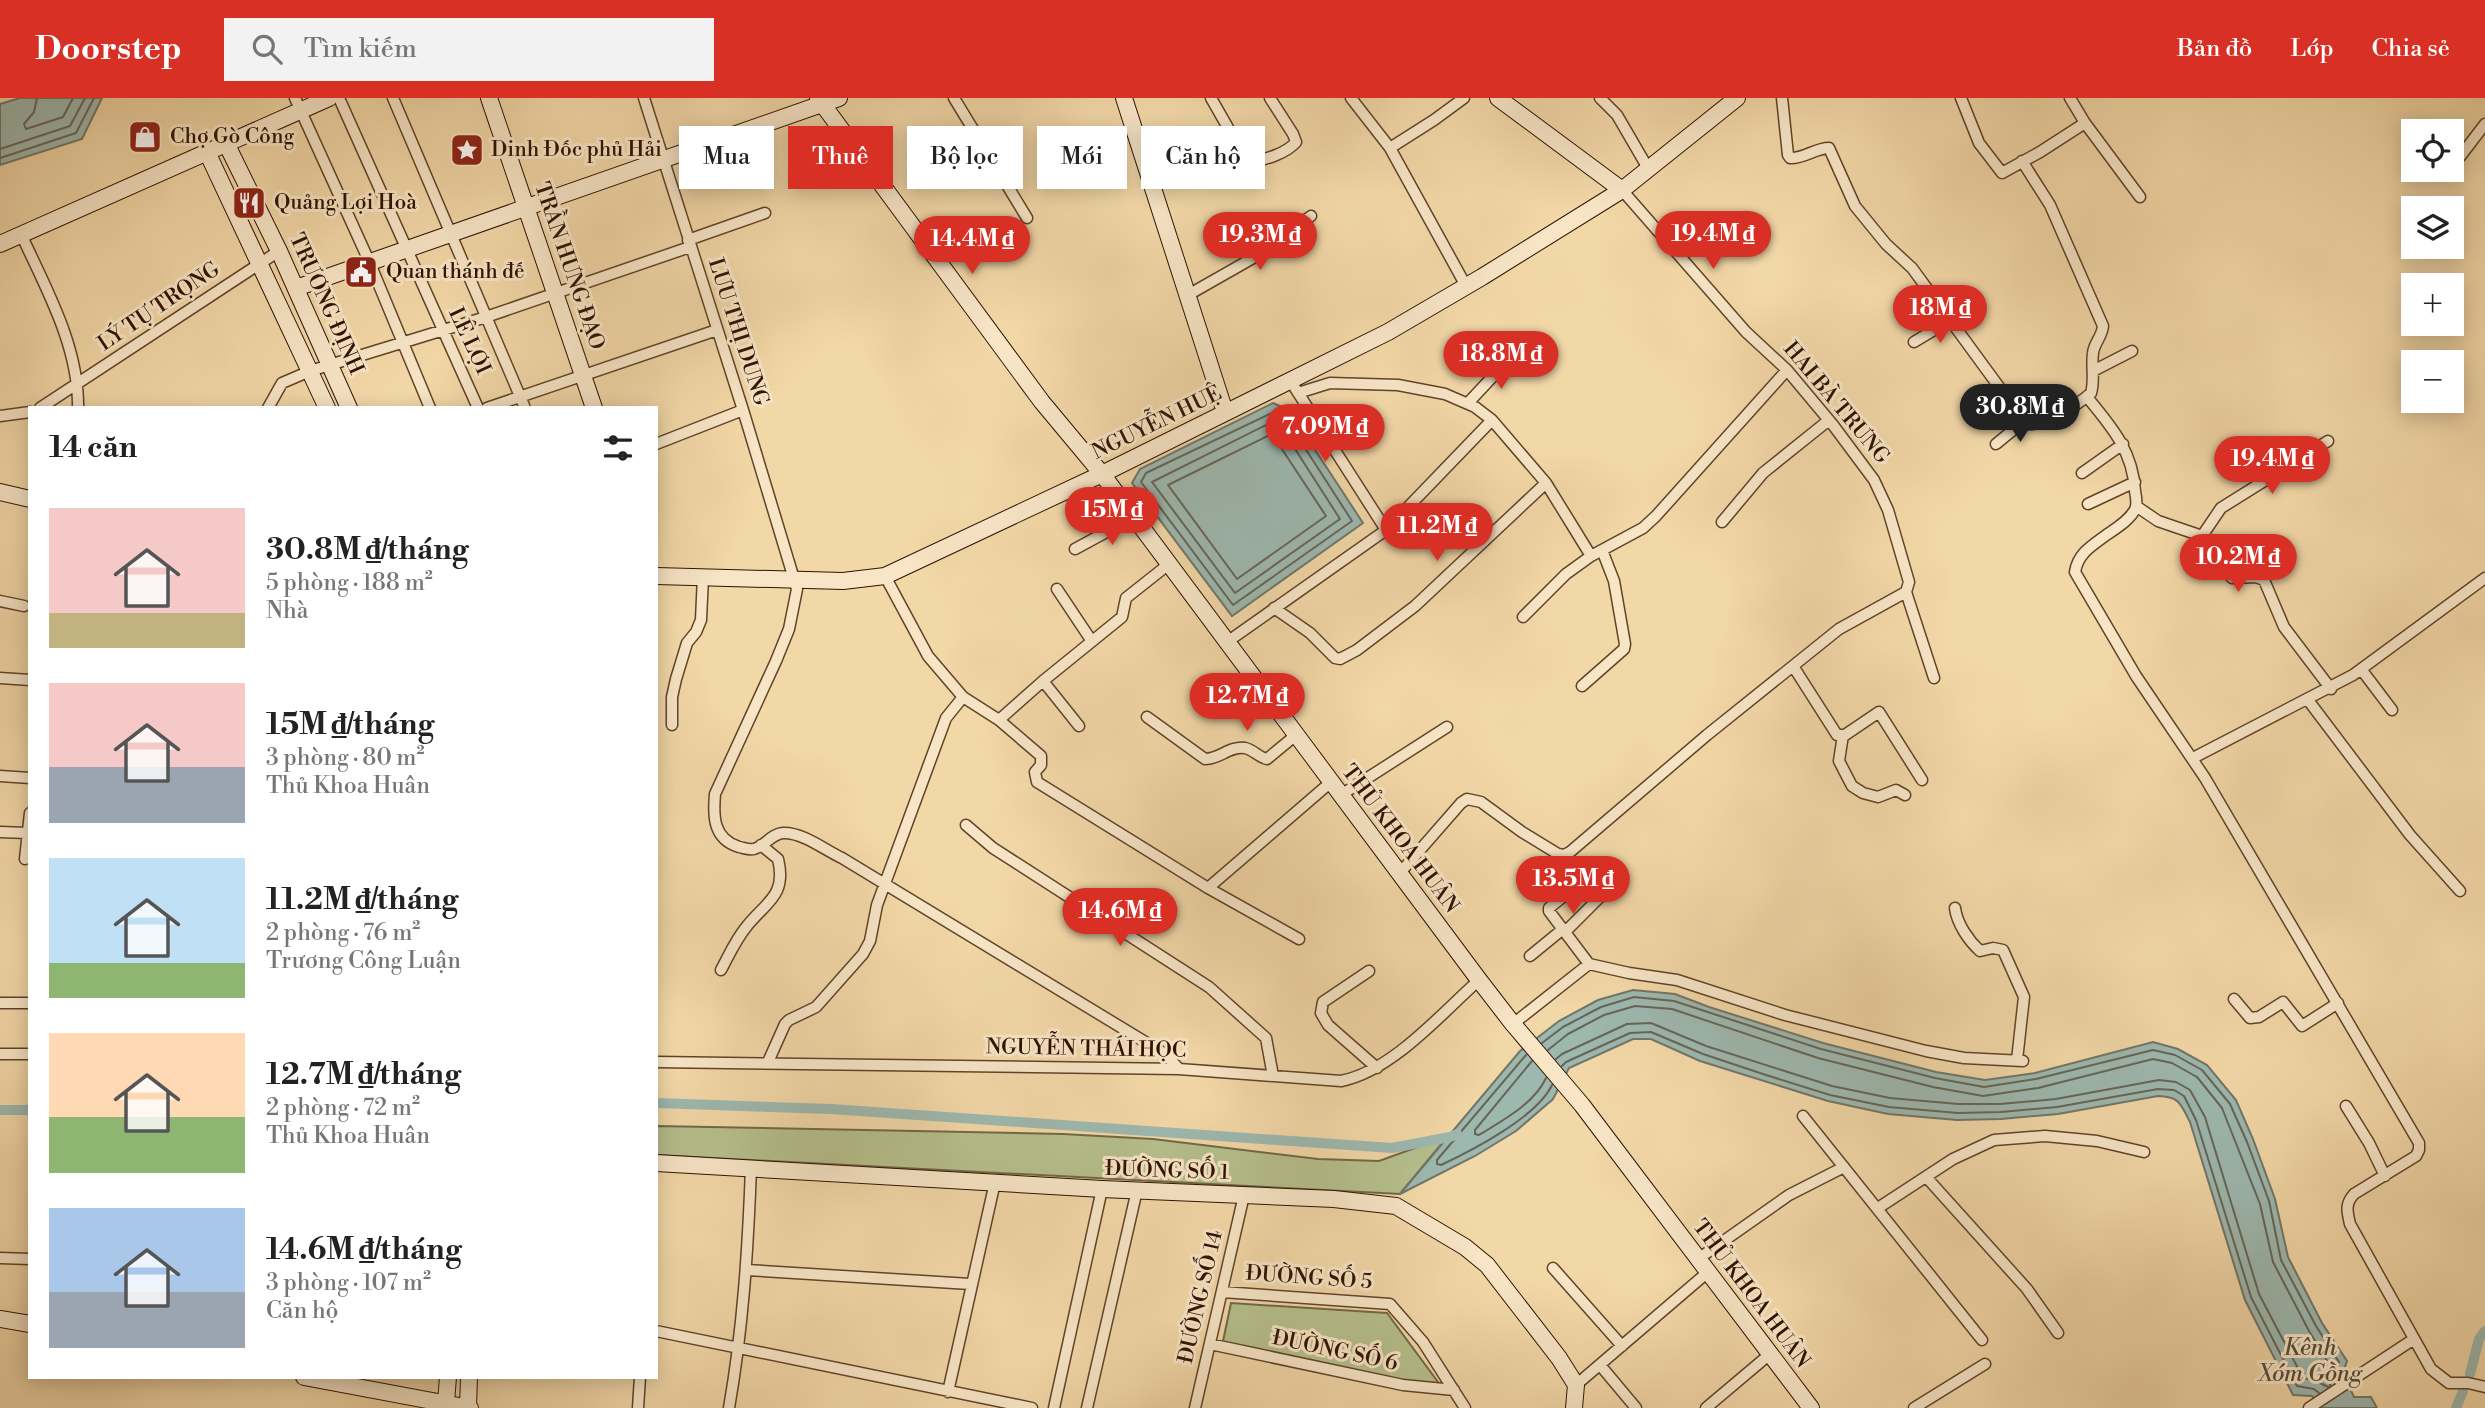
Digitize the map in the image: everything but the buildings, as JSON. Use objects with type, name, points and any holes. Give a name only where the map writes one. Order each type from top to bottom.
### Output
[{"type":"main road","points":[[0,244],[207,152],[298,104],[330,98]]},
{"type":"main road","name":"TRẦN HƯNG ĐẠO","points":[[489,98],[593,406]]},
{"type":"main road","points":[[296,288],[663,160],[821,101],[839,98]]},
{"type":"main road","points":[[1124,98],[1225,412]]},
{"type":"main road","name":"HAI BÀ TRƯNG","points":[[1498,98],[1622,190]]},
{"type":"main road","name":"NGUYỄN HUỆ","points":[[658,576],[843,582],[885,576],[1102,474],[1225,412],[1294,387],[1622,190],[1732,100]]},
{"type":"main road","name":"THỦ KHOA HUÂN","points":[[821,101],[1042,402],[1102,474],[1479,980],[1582,1105],[1811,1408]]},
{"type":"main road","name":"TRƯƠNG ĐỊNH","points":[[226,143],[279,251],[348,406]]},
{"type":"main road","name":"TRƯƠNG ĐỊNH","points":[[207,152],[326,406]]},
{"type":"main road","points":[[0,492],[28,499]]},
{"type":"main road","name":"ĐƯỜNG SỐ 1","points":[[658,1163],[1102,1189],[1334,1199],[1396,1206],[1465,1247],[1488,1265],[1559,1358],[1576,1385]]},
{"type":"main road","points":[[0,1318],[28,1324]]},
{"type":"main road","points":[[325,1379],[366,1383],[469,1408],[469,1379]]},
{"type":"main road","points":[[446,1402],[448,1379]]},
{"type":"main road","points":[[1574,1408],[1576,1385]]},
{"type":"street","name":"LÊ LỢI","points":[[339,98],[477,406]]},
{"type":"street","points":[[393,98],[524,406]]},
{"type":"street","name":"LƯU THỊ DUNG","points":[[644,98],[797,589],[789,629],[776,662],[715,794],[713,815],[719,834],[732,845],[747,849],[761,845]]},
{"type":"street","points":[[954,98],[1027,218]]},
{"type":"street","points":[[1211,98],[1243,154],[1251,162],[1291,148],[1296,142],[1270,98]]},
{"type":"street","points":[[1351,98],[1390,148],[1466,286]]},
{"type":"street","points":[[1390,148],[1464,98]]},
{"type":"street","points":[[1600,98],[1617,115],[1648,170]]},
{"type":"street","points":[[1782,98],[1790,158],[1795,159],[1821,148],[1829,148],[1855,206],[1886,244],[1912,268],[2026,424],[2034,425],[2043,423],[2087,397],[2094,386],[2093,349],[2103,326],[2050,205],[2022,161]]},
{"type":"street","points":[[1961,98],[1979,143],[2001,173],[2085,123]]},
{"type":"street","points":[[2070,98],[2085,123],[2140,197]]},
{"type":"street","points":[[298,104],[369,261],[429,406]]},
{"type":"street","points":[[2464,151],[2485,124]]},
{"type":"street","name":"HAI BÀ TRƯNG","points":[[1622,190],[1746,332],[1787,370],[1829,420],[1882,494],[1909,582],[1906,592],[1934,678]]},
{"type":"street","points":[[269,406],[282,383],[330,363],[403,343],[555,294],[765,213]]},
{"type":"street","points":[[1188,295],[1253,258],[1311,216]]},
{"type":"street","name":"LÝ TỰ TRỌNG","points":[[21,234],[69,344],[79,384],[78,406]]},
{"type":"street","name":"LÝ TỰ TRỌNG","points":[[43,406],[279,251]]},
{"type":"street","points":[[1914,342],[1949,321]]},
{"type":"street","points":[[492,406],[718,330]]},
{"type":"street","points":[[2094,371],[2132,351]]},
{"type":"street","points":[[1468,403],[1511,357]]},
{"type":"street","points":[[1523,617],[1566,574],[1591,556],[1643,528],[1656,516],[1787,370]]},
{"type":"street","points":[[1386,530],[1294,387],[1356,383],[1429,390],[1468,403],[1492,420],[1546,483],[1591,556]]},
{"type":"street","points":[[2087,397],[2129,455],[2135,482],[2136,506],[2131,515],[2084,552],[2077,562],[2075,572],[2137,676],[2193,758],[2418,1143],[2416,1156],[2354,1194],[2348,1201],[2350,1224],[2431,1369],[2449,1383],[2485,1387]]},
{"type":"street","points":[[658,443],[743,410]]},
{"type":"street","points":[[0,416],[28,412]]},
{"type":"street","points":[[1227,642],[1386,530],[1492,420]]},
{"type":"street","points":[[1723,522],[1762,473],[1829,420]]},
{"type":"street","points":[[1996,444],[2024,421]]},
{"type":"street","points":[[2203,536],[2221,508],[2328,441]]},
{"type":"street","points":[[2082,473],[2123,444]]},
{"type":"street","points":[[2088,504],[2135,482]]},
{"type":"street","points":[[1274,608],[1304,628],[1335,658],[1340,659],[1357,650],[1415,606],[1546,483]]},
{"type":"street","points":[[2136,506],[2158,521],[2203,536],[2223,569],[2232,578],[2256,577],[2264,580],[2284,627],[2331,689]]},
{"type":"street","points":[[1075,549],[1134,517]]},
{"type":"street","points":[[1582,685],[1624,649],[1625,644],[1614,581],[1602,550]]},
{"type":"street","points":[[999,720],[1091,640],[1122,617],[1125,600],[1129,595],[1169,564]]},
{"type":"street","points":[[672,725],[672,697],[676,679],[687,643],[701,620],[703,576]]},
{"type":"street","points":[[885,576],[928,656],[962,698],[999,720],[1041,756],[1041,765],[1035,772],[1037,782],[1208,888],[1299,939]]},
{"type":"street","points":[[2193,758],[2331,689],[2361,670],[2485,578]]},
{"type":"street","points":[[1057,589],[1091,640]]},
{"type":"street","points":[[1399,874],[1467,799],[1481,802],[1522,832],[1564,855],[1846,624],[1906,592]]},
{"type":"street","points":[[0,601],[24,606]]},
{"type":"street","points":[[1793,666],[1837,735],[1843,735],[1879,712],[1922,780]]},
{"type":"street","points":[[2361,670],[2392,710]]},
{"type":"street","points":[[0,678],[28,680]]},
{"type":"street","points":[[1043,681],[1079,726]]},
{"type":"street","points":[[768,1062],[789,1020],[816,1007],[863,954],[870,941],[877,905],[946,718],[962,698]]},
{"type":"street","points":[[2308,700],[2410,835],[2460,891]]},
{"type":"street","points":[[1147,717],[1205,760],[1240,748],[1252,750],[1267,759],[1296,734]]},
{"type":"street","points":[[1208,888],[1336,789],[1447,727]]},
{"type":"street","points":[[1843,735],[1839,761],[1852,786],[1872,796],[1884,796],[1896,790],[1905,795]]},
{"type":"street","points":[[0,776],[28,778]]},
{"type":"street","points":[[966,825],[993,848],[1209,987],[1266,1038],[1273,1076]]},
{"type":"street","points":[[25,859],[28,826]]},
{"type":"street","points":[[0,832],[27,833]]},
{"type":"street","points":[[721,970],[748,924],[772,901],[778,890],[778,859],[761,845],[776,834],[795,835],[842,858],[1165,1054],[1179,1069]]},
{"type":"street","points":[[1593,873],[1549,908],[1590,964],[1677,980],[1785,1015],[1926,1051],[1965,1058],[2020,1060],[2023,990],[2003,950],[1993,948],[1980,951],[1976,948],[1959,923],[1955,908]]},
{"type":"street","points":[[1530,956],[1564,930],[1611,886]]},
{"type":"street","points":[[1516,1028],[1590,964]]},
{"type":"street","points":[[1369,971],[1323,1003],[1321,1013],[1328,1025],[1377,1068]]},
{"type":"street","name":"NGUYỄN THÁI HỌC","points":[[658,1062],[1179,1069],[1341,1082],[1357,1078],[1391,1059],[1479,980]]},
{"type":"street","points":[[2234,999],[2250,1018],[2259,1017],[2283,1002],[2302,1026],[2338,1003]]},
{"type":"street","points":[[0,1003],[28,1003]]},
{"type":"street","points":[[0,1054],[28,1054]]},
{"type":"street","points":[[2346,1106],[2385,1176]]},
{"type":"street","points":[[1803,1116],[1982,1340]]},
{"type":"street","points":[[1878,1208],[1953,1159],[1994,1140],[2045,1136],[2097,1141],[2144,1152]]},
{"type":"street","points":[[1576,1385],[1622,1346],[1703,1265],[1789,1195],[1844,1167]]},
{"type":"street","points":[[729,1408],[740,1347],[747,1270],[751,1168]]},
{"type":"street","points":[[1927,1178],[2027,1289],[2058,1333]]},
{"type":"street","points":[[948,1392],[970,1284],[995,1182]]},
{"type":"street","points":[[1054,1408],[1102,1189]]},
{"type":"street","points":[[1087,1408],[1137,1190]]},
{"type":"street","name":"ĐƯỜNG SỐ 14","points":[[1195,1408],[1244,1195]]},
{"type":"street","points":[[0,1258],[28,1259]]},
{"type":"street","points":[[1553,1269],[1622,1346]]},
{"type":"street","points":[[747,1270],[970,1284]]},
{"type":"street","name":"ĐƯỜNG SỐ 5","points":[[1222,1292],[1390,1304],[1423,1342],[1465,1408]]},
{"type":"street","points":[[658,1331],[1032,1408]]},
{"type":"street","points":[[2309,1408],[2414,1339]]},
{"type":"street","name":"ĐƯỜNG SỐ 6","points":[[1210,1344],[1403,1385],[1454,1390]]},
{"type":"street","points":[[1706,1408],[1770,1354]]},
{"type":"street","points":[[1914,1408],[1985,1364]]},
{"type":"street","points":[[1600,1365],[1636,1408]]},
{"type":"street","points":[[638,1408],[640,1379]]},
{"type":"green space","points":[[658,1126],[1063,1134],[1153,1139],[1318,1159],[1379,1161],[1448,1136],[1400,1194],[658,1155]]},
{"type":"green space","points":[[1231,1303],[1387,1313],[1438,1382],[1437,1390],[1222,1346]]},
{"type":"water","points":[[20,98],[102,98],[82,139],[0,165],[0,104]]},
{"type":"water","points":[[1273,403],[1289,410],[1363,523],[1232,616],[1132,483],[1140,469]]},
{"type":"water","name":"Kênh Xóm Gồng","points":[[1633,990],[1675,994],[1823,1043],[1936,1072],[1985,1080],[2035,1073],[2153,1042],[2178,1049],[2207,1065],[2236,1100],[2275,1199],[2288,1257],[2322,1323],[2347,1361],[2343,1373],[2354,1397],[2371,1397],[2377,1408],[2321,1408],[2312,1396],[2293,1395],[2245,1300],[2190,1122],[2181,1106],[2171,1098],[2158,1096],[2058,1114],[2001,1119],[1957,1120],[1888,1114],[1828,1101],[1700,1061],[1651,1039],[1633,1039],[1569,1068],[1553,1099],[1516,1131],[1475,1156],[1400,1194],[1520,1051],[1559,1021],[1598,1000]]},
{"type":"waterway","points":[[658,1103],[831,1109],[1392,1148],[1457,1134]]},
{"type":"waterway","points":[[0,1110],[28,1110]]},
{"type":"waterway","points":[[2470,1374],[2479,1339],[2485,1331]]},
{"type":"waterway","points":[[2456,1408],[2463,1391]]},
{"type":"place","name":"Chợ Gò Công","points":[[145,137]]},
{"type":"place","name":"Dinh Đốc phủ Hải","points":[[467,150]]},
{"type":"place","name":"Quảng Lợi Hoà","points":[[249,203]]},
{"type":"place","name":"Quan thánh đế","points":[[361,272]]}]
